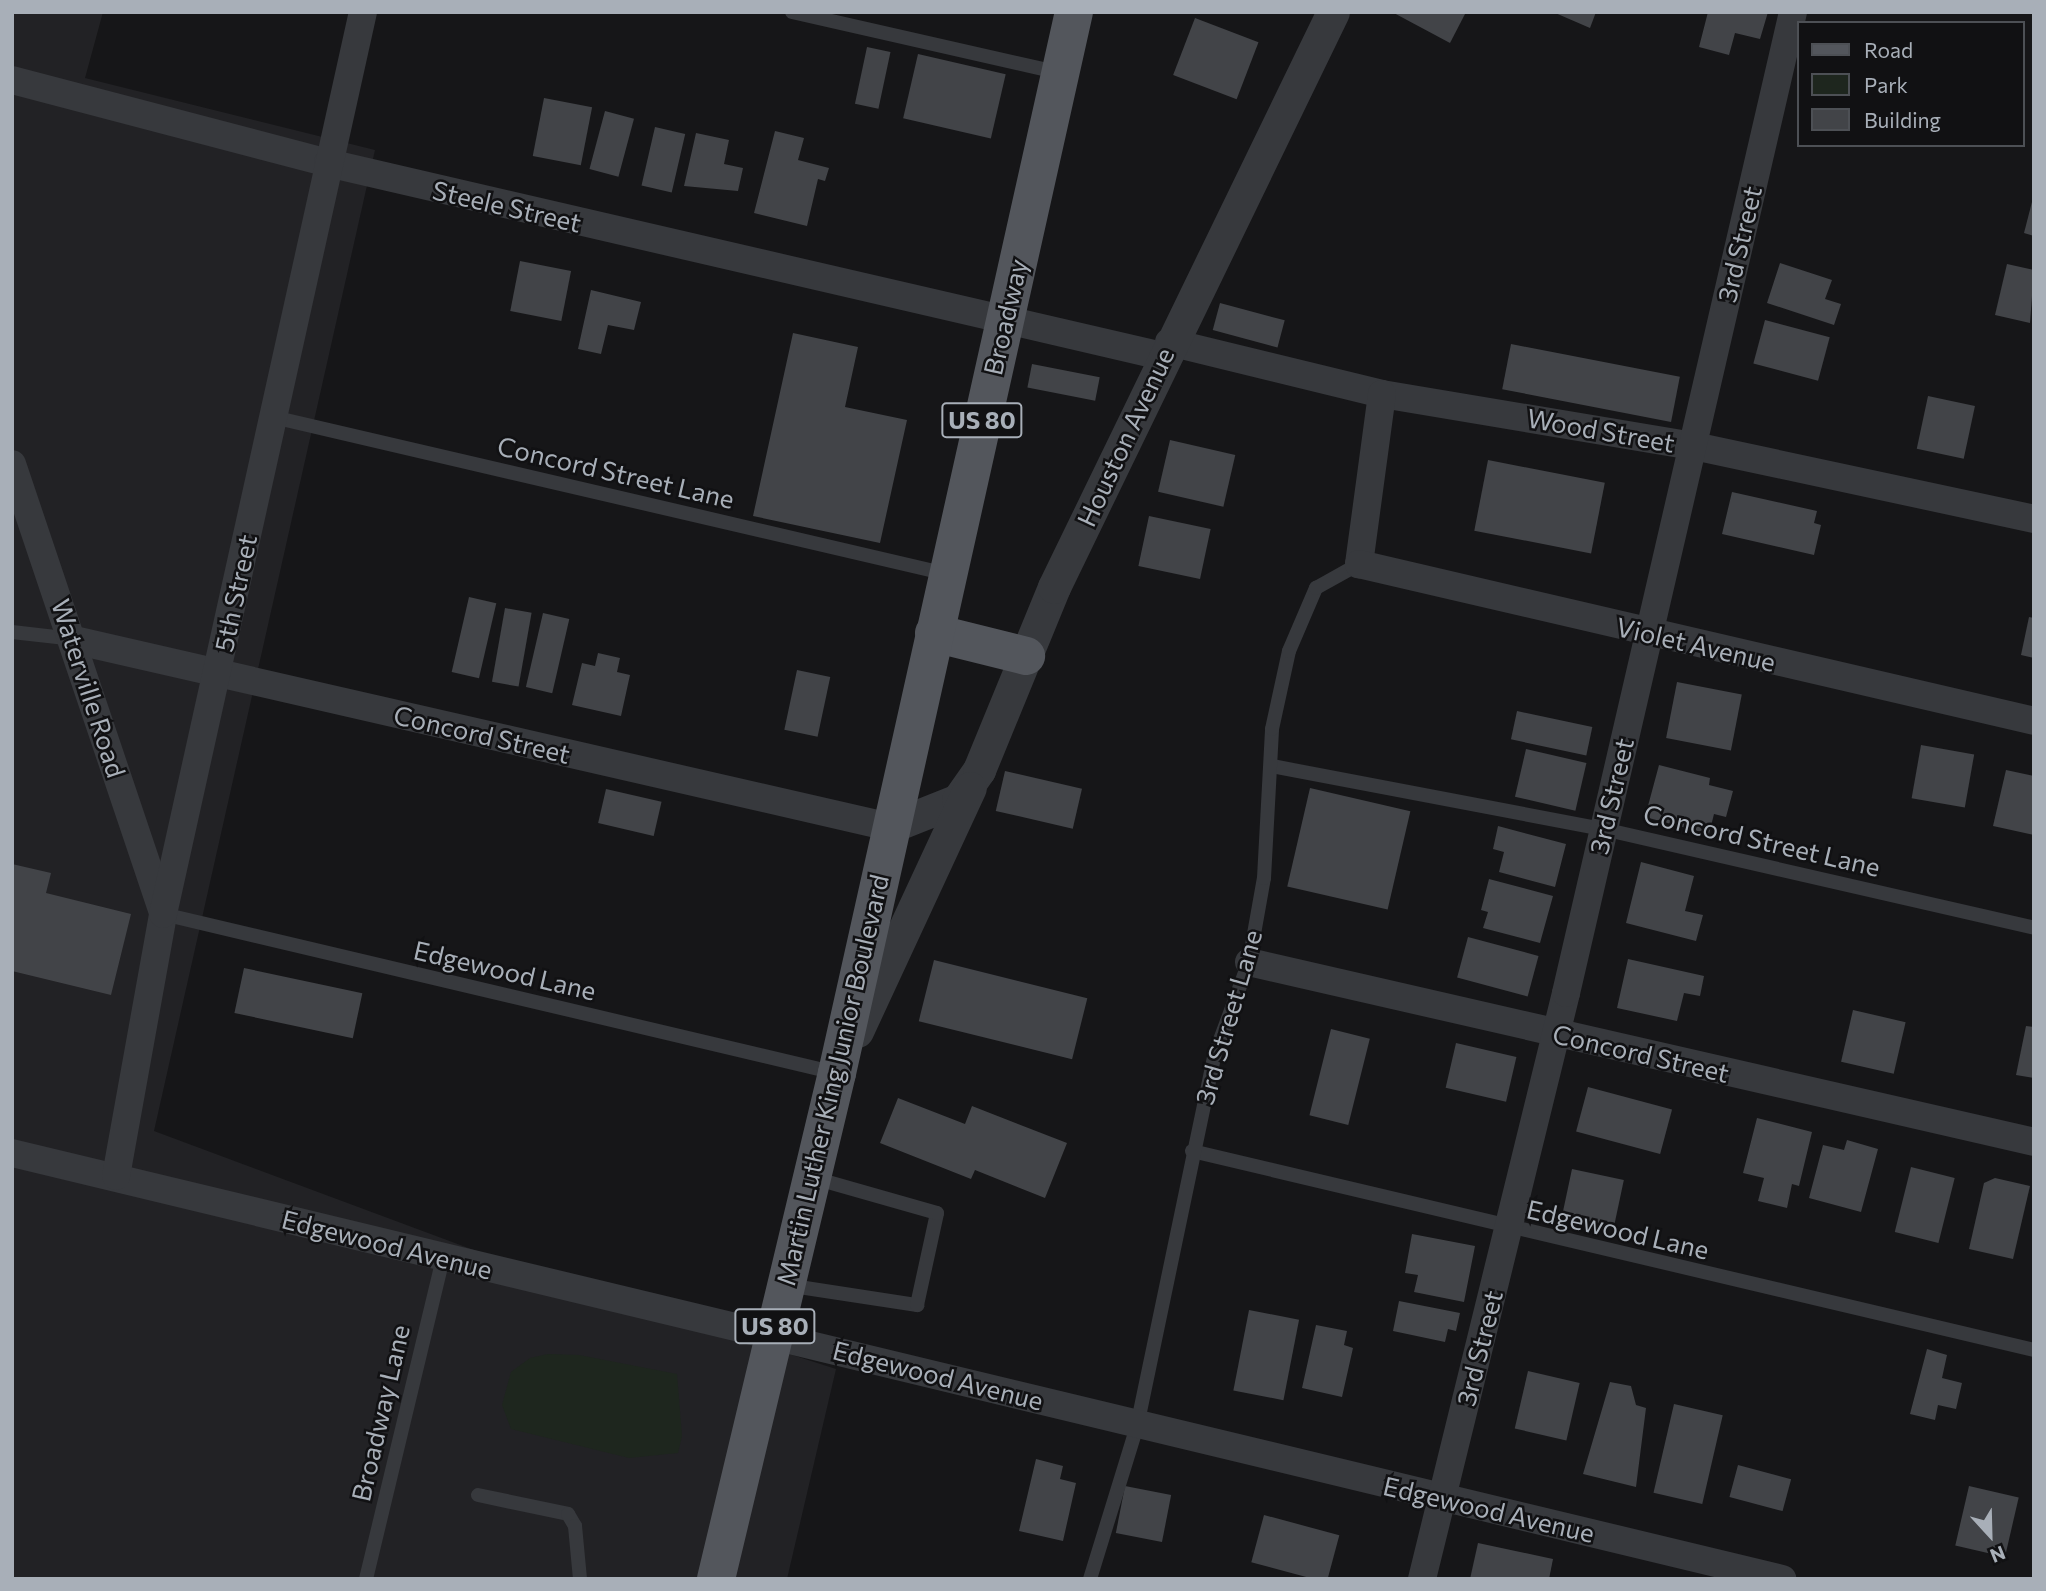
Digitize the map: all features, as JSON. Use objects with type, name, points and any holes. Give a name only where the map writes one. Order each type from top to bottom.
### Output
[{"type":"main road","name":"Broadway","points":[[890,827],[1074,12]]},
{"type":"main road","points":[[934,633],[1026,656]]},
{"type":"main road","name":"Martin Luther King Junior Boulevard","points":[[716,1579],[837,1073],[890,827]]},
{"type":"street","name":"5th Street","points":[[116,1176],[163,914],[363,12]]},
{"type":"street","name":"Houston Avenue","points":[[890,827],[958,800],[979,770],[1026,656],[1166,349],[1333,12]]},
{"type":"street","name":"3rd Street","points":[[1422,1579],[1555,1036],[1793,12]]},
{"type":"street","name":"Steele Street","points":[[12,80],[328,163],[1003,323]]},
{"type":"street","name":"Wood Street","points":[[1003,323],[1166,349],[1382,394],[1694,446],[2034,519]]},
{"type":"street","points":[[1359,564],[1382,394]]},
{"type":"street","name":"Waterville Road","points":[[12,464],[74,639],[163,914]]},
{"type":"street","name":"Violet Avenue","points":[[1359,564],[2034,721]]},
{"type":"street","name":"Concord Street","points":[[74,639],[890,827]]},
{"type":"street","points":[[837,1073],[979,770]]},
{"type":"street","name":"Concord Street","points":[[1249,962],[1534,1026],[1555,1036],[2034,1142]]},
{"type":"street","name":"Edgewood Avenue","points":[[12,1153],[1765,1577]]},
{"type":"lane","points":[[792,12],[1060,73]]},
{"type":"lane","name":"Concord Street Lane","points":[[273,417],[947,575]]},
{"type":"lane","name":"3rd Street Lane","points":[[1090,1579],[1137,1426],[1192,1151],[1214,1056],[1249,962],[1264,878],[1272,729],[1289,651],[1315,587],[1359,564]]},
{"type":"lane","points":[[12,632],[74,639]]},
{"type":"lane","name":"Concord Street Lane","points":[[1272,766],[1603,829],[2034,928]]},
{"type":"lane","name":"Edgewood Lane","points":[[163,914],[837,1073]]},
{"type":"lane","name":"Edgewood Lane","points":[[1192,1151],[1509,1229],[2034,1350]]},
{"type":"lane","points":[[785,1285],[917,1305],[937,1213],[811,1177]]},
{"type":"lane","name":"Broadway Lane","points":[[366,1579],[443,1258]]},
{"type":"lane","points":[[478,1495],[568,1514],[575,1526],[580,1579]]},
{"type":"shaded area","points":[[12,12],[103,12],[85,78],[375,150],[154,1131],[533,1272],[836,1369],[787,1579],[12,1579]]},
{"type":"green space","points":[[548,1354],[579,1355],[677,1374],[682,1436],[678,1453],[629,1458],[511,1429],[502,1405],[511,1372],[530,1358]]},
{"type":"building","points":[[1392,12],[1461,12],[1465,14],[1450,43]]},
{"type":"building","points":[[1553,12],[1596,12],[1590,28]]},
{"type":"building","points":[[1708,12],[1768,12],[1760,39],[1735,33],[1729,55],[1699,47]]},
{"type":"building","points":[[1195,18],[1258,42],[1237,99],[1173,75]]},
{"type":"building","points":[[867,47],[890,52],[878,109],[855,104]]},
{"type":"building","points":[[918,54],[1006,74],[991,139],[903,118]]},
{"type":"building","points":[[544,98],[592,107],[581,165],[533,156]]},
{"type":"building","points":[[605,111],[634,119],[618,177],[589,169]]},
{"type":"building","points":[[655,127],[685,134],[672,192],[642,185]]},
{"type":"building","points":[[775,131],[804,138],[798,160],[829,168],[825,181],[818,179],[807,226],[754,213]]},
{"type":"building","points":[[696,133],[729,140],[724,164],[743,168],[738,191],[684,186]]},
{"type":"building","points":[[2034,198],[2034,236],[2024,233]]},
{"type":"building","points":[[520,261],[571,271],[561,321],[510,311]]},
{"type":"building","points":[[1780,263],[1832,280],[1825,299],[1841,304],[1834,325],[1767,303]]},
{"type":"building","points":[[2007,264],[2034,270],[2030,323],[1995,315]]},
{"type":"building","points":[[591,290],[641,302],[634,330],[608,325],[601,354],[578,349]]},
{"type":"building","points":[[1220,303],[1285,320],[1277,347],[1213,330]]},
{"type":"building","points":[[1765,320],[1830,337],[1818,381],[1753,363]]},
{"type":"building","points":[[793,333],[858,347],[845,407],[907,420],[880,543],[753,516]]},
{"type":"building","points":[[1511,344],[1680,377],[1671,422],[1502,389]]},
{"type":"building","points":[[1032,364],[1100,377],[1095,401],[1027,388]]},
{"type":"building","points":[[1928,396],[1975,406],[1964,459],[1917,449]]},
{"type":"building","points":[[1170,440],[1235,455],[1223,507],[1158,492]]},
{"type":"building","points":[[1488,460],[1605,483],[1591,553],[1474,531]]},
{"type":"building","points":[[1732,492],[1817,511],[1814,523],[1821,525],[1814,555],[1722,534]]},
{"type":"building","points":[[1149,516],[1211,529],[1200,579],[1138,566]]},
{"type":"building","points":[[469,597],[496,603],[479,678],[452,672]]},
{"type":"building","points":[[505,608],[532,613],[519,687],[492,682]]},
{"type":"building","points":[[543,613],[569,619],[552,693],[526,687]]},
{"type":"building","points":[[2029,617],[2034,618],[2034,658],[2021,655]]},
{"type":"building","points":[[598,653],[620,658],[617,672],[630,675],[621,716],[572,705],[582,663],[595,666]]},
{"type":"building","points":[[797,670],[830,677],[818,737],[784,730]]},
{"type":"building","points":[[1677,682],[1742,695],[1731,751],[1666,738]]},
{"type":"building","points":[[1517,711],[1592,727],[1586,755],[1511,739]]},
{"type":"building","points":[[1921,745],[1974,754],[1965,808],[1912,798]]},
{"type":"building","points":[[1526,749],[1586,763],[1575,811],[1515,797]]},
{"type":"building","points":[[1659,765],[1710,778],[1709,785],[1733,791],[1726,817],[1714,814],[1709,834],[1645,817]]},
{"type":"building","points":[[2006,770],[2034,776],[2034,835],[1993,826]]},
{"type":"building","points":[[1005,771],[1082,789],[1073,829],[996,811]]},
{"type":"building","points":[[1310,788],[1410,811],[1388,910],[1287,886]]},
{"type":"building","points":[[606,789],[662,802],[654,836],[598,823]]},
{"type":"building","points":[[1498,826],[1566,844],[1555,887],[1499,872],[1504,852],[1493,849]]},
{"type":"building","points":[[1641,862],[1694,876],[1685,911],[1703,915],[1696,941],[1626,923]]},
{"type":"building","points":[[12,864],[51,873],[46,893],[131,914],[111,995],[12,971]]},
{"type":"building","points":[[1489,879],[1553,896],[1540,943],[1483,928],[1488,912],[1481,910]]},
{"type":"building","points":[[1468,937],[1539,956],[1528,996],[1457,978]]},
{"type":"building","points":[[1628,959],[1704,976],[1700,996],[1684,993],[1677,1021],[1617,1008]]},
{"type":"building","points":[[934,960],[1087,998],[1072,1059],[919,1021]]},
{"type":"building","points":[[244,968],[362,993],[353,1038],[234,1013]]},
{"type":"building","points":[[1853,1010],[1906,1022],[1894,1074],[1841,1062]]},
{"type":"building","points":[[2026,1026],[2034,1027],[2034,1078],[2016,1075]]},
{"type":"building","points":[[1331,1029],[1370,1039],[1348,1125],[1309,1115]]},
{"type":"building","points":[[1456,1043],[1516,1057],[1506,1102],[1446,1088]]},
{"type":"building","points":[[1588,1087],[1672,1110],[1660,1154],[1576,1131]]},
{"type":"building","points":[[898,1098],[965,1124],[972,1106],[1067,1143],[1045,1198],[975,1170],[971,1179],[880,1143]]},
{"type":"building","points":[[1757,1118],[1812,1132],[1799,1186],[1792,1184],[1787,1208],[1758,1201],[1764,1178],[1743,1173]]},
{"type":"building","points":[[1847,1140],[1878,1149],[1861,1212],[1809,1198],[1823,1145],[1844,1150]]},
{"type":"building","points":[[1911,1167],[1955,1178],[1938,1243],[1895,1232]]},
{"type":"building","points":[[1572,1169],[1624,1180],[1614,1228],[1562,1217]]},
{"type":"building","points":[[1995,1178],[2030,1186],[2013,1259],[1969,1249],[1984,1183]]},
{"type":"building","points":[[1412,1234],[1475,1246],[1464,1302],[1414,1292],[1418,1275],[1405,1273]]},
{"type":"building","points":[[1399,1301],[1460,1313],[1456,1331],[1448,1329],[1445,1342],[1393,1331]]},
{"type":"building","points":[[1249,1310],[1299,1320],[1283,1400],[1233,1390]]},
{"type":"building","points":[[1316,1325],[1347,1331],[1344,1345],[1353,1348],[1342,1397],[1302,1388]]},
{"type":"building","points":[[1927,1349],[1947,1355],[1942,1378],[1962,1383],[1956,1409],[1938,1405],[1935,1420],[1910,1414]]},
{"type":"building","points":[[1528,1371],[1580,1383],[1566,1440],[1515,1428]]},
{"type":"building","points":[[1610,1382],[1631,1386],[1636,1405],[1646,1408],[1636,1487],[1583,1474]]},
{"type":"building","points":[[1674,1404],[1723,1415],[1702,1504],[1654,1493]]},
{"type":"building","points":[[1036,1459],[1063,1466],[1060,1479],[1076,1483],[1063,1541],[1019,1531]]},
{"type":"building","points":[[1738,1465],[1791,1479],[1783,1511],[1729,1497]]},
{"type":"building","points":[[1125,1486],[1171,1495],[1162,1542],[1116,1533]]},
{"type":"building","points":[[1969,1486],[2019,1497],[2005,1557],[1955,1545]]},
{"type":"building","points":[[1264,1515],[1339,1535],[1328,1579],[1314,1579],[1251,1562]]},
{"type":"building","points":[[1478,1543],[1553,1559],[1549,1579],[1470,1579]]}]
